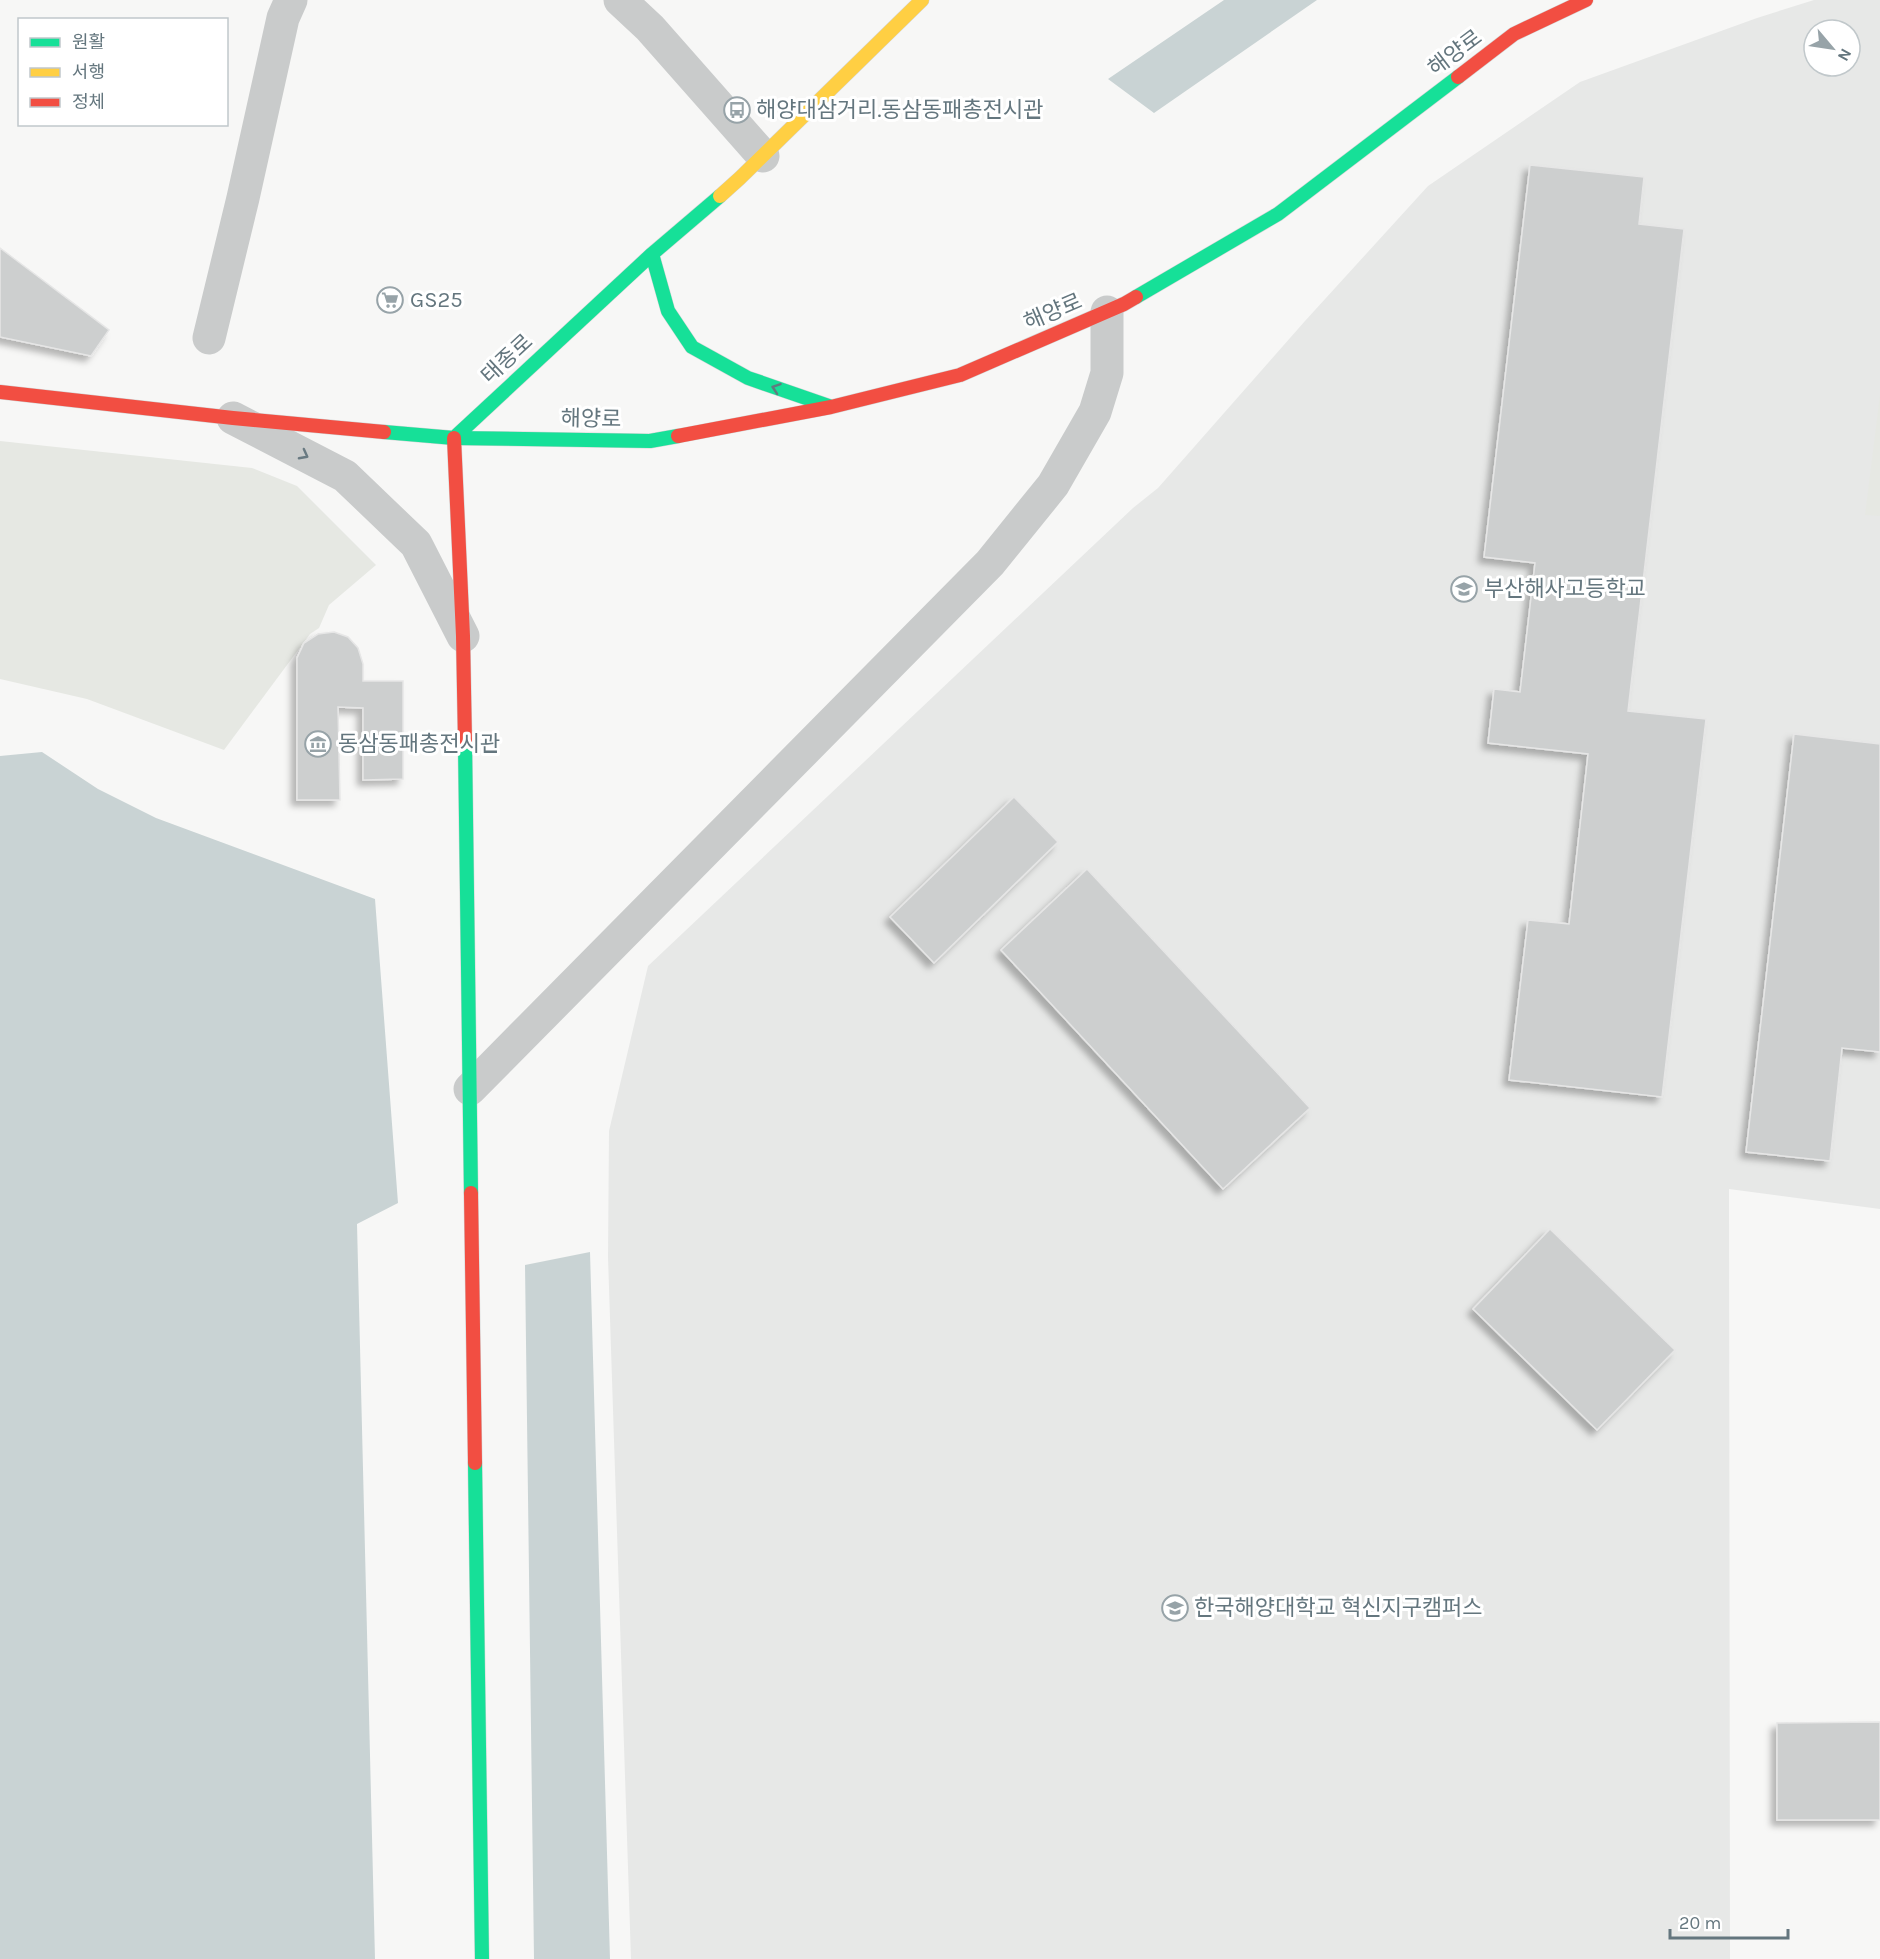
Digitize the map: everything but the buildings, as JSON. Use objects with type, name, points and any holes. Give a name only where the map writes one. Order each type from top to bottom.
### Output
[{"type":"main road","name":"태종로","points":[[453,438],[652,254],[740,178],[922,0]]},
{"type":"main road","name":"해양로","points":[[453,438],[650,441],[831,406],[960,375],[1124,304],[1278,214],[1514,34],[1586,0]]},
{"type":"main road","points":[[652,254],[668,311],[692,347],[748,378],[831,406]]},
{"type":"main road","points":[[0,392],[233,418],[453,438],[464,636],[482,1959]]},
{"type":"street","points":[[620,0],[650,28],[763,156]]},
{"type":"street","points":[[209,338],[243,198],[281,6]]},
{"type":"street","points":[[470,1089],[990,563],[1053,484],[1095,412],[1107,373],[1107,312]]},
{"type":"street","points":[[233,418],[345,476],[416,544],[464,636]]},
{"type":"shaded area","points":[[1224,0],[1317,0],[1154,113],[1108,79]]},
{"type":"shaded area","name":"한국해양대학교 혁신지구캠퍼스","points":[[1814,0],[1880,0],[1880,1209],[1729,1189],[1730,1959],[631,1959],[608,1257],[609,1131],[648,966],[1133,508],[1158,488],[1428,186],[1580,82],[1757,18]]},
{"type":"shaded area","points":[[1880,395],[1880,516],[1865,515]]},
{"type":"shaded area","points":[[0,441],[252,468],[297,486],[376,565],[329,605],[319,628],[310,634],[224,750],[87,699],[0,679]]},
{"type":"shaded area","points":[[42,752],[98,789],[156,818],[375,899],[398,1203],[357,1224],[375,1959],[0,1959],[0,756]]},
{"type":"shaded area","points":[[590,1252],[610,1959],[534,1959],[525,1265]]},
{"type":"traffic: fast","points":[[1136,297],[1278,214],[1458,77]]},
{"type":"traffic: fast","points":[[454,438],[652,254],[720,196]]},
{"type":"traffic: fast","points":[[652,254],[668,311],[692,347],[748,378],[829,406]]},
{"type":"traffic: fast","points":[[384,432],[454,438],[650,441],[678,436]]},
{"type":"traffic: fast","points":[[465,742],[471,1193]]},
{"type":"traffic: fast","points":[[475,1463],[482,1959]]},
{"type":"traffic: slow","points":[[720,196],[922,0]]},
{"type":"traffic: jam","points":[[1458,77],[1514,34],[1586,0]]},
{"type":"traffic: jam","points":[[678,436],[831,407],[960,375],[1136,297]]},
{"type":"traffic: jam","points":[[0,392],[384,432]]},
{"type":"traffic: jam","points":[[454,438],[463,636],[465,742]]},
{"type":"traffic: jam","points":[[471,1193],[475,1463]]},
{"type":"place","name":"해양대삼거리.동삼동패총전시관","points":[[737,110]]},
{"type":"place","name":"GS25","points":[[390,300]]},
{"type":"place","name":"부산해사고등학교","points":[[1464,589]]},
{"type":"place","name":"동삼동패총전시관","points":[[318,744]]},
{"type":"place","name":"한국해양대학교 혁신지구캠퍼스","points":[[1175,1608]]}]
